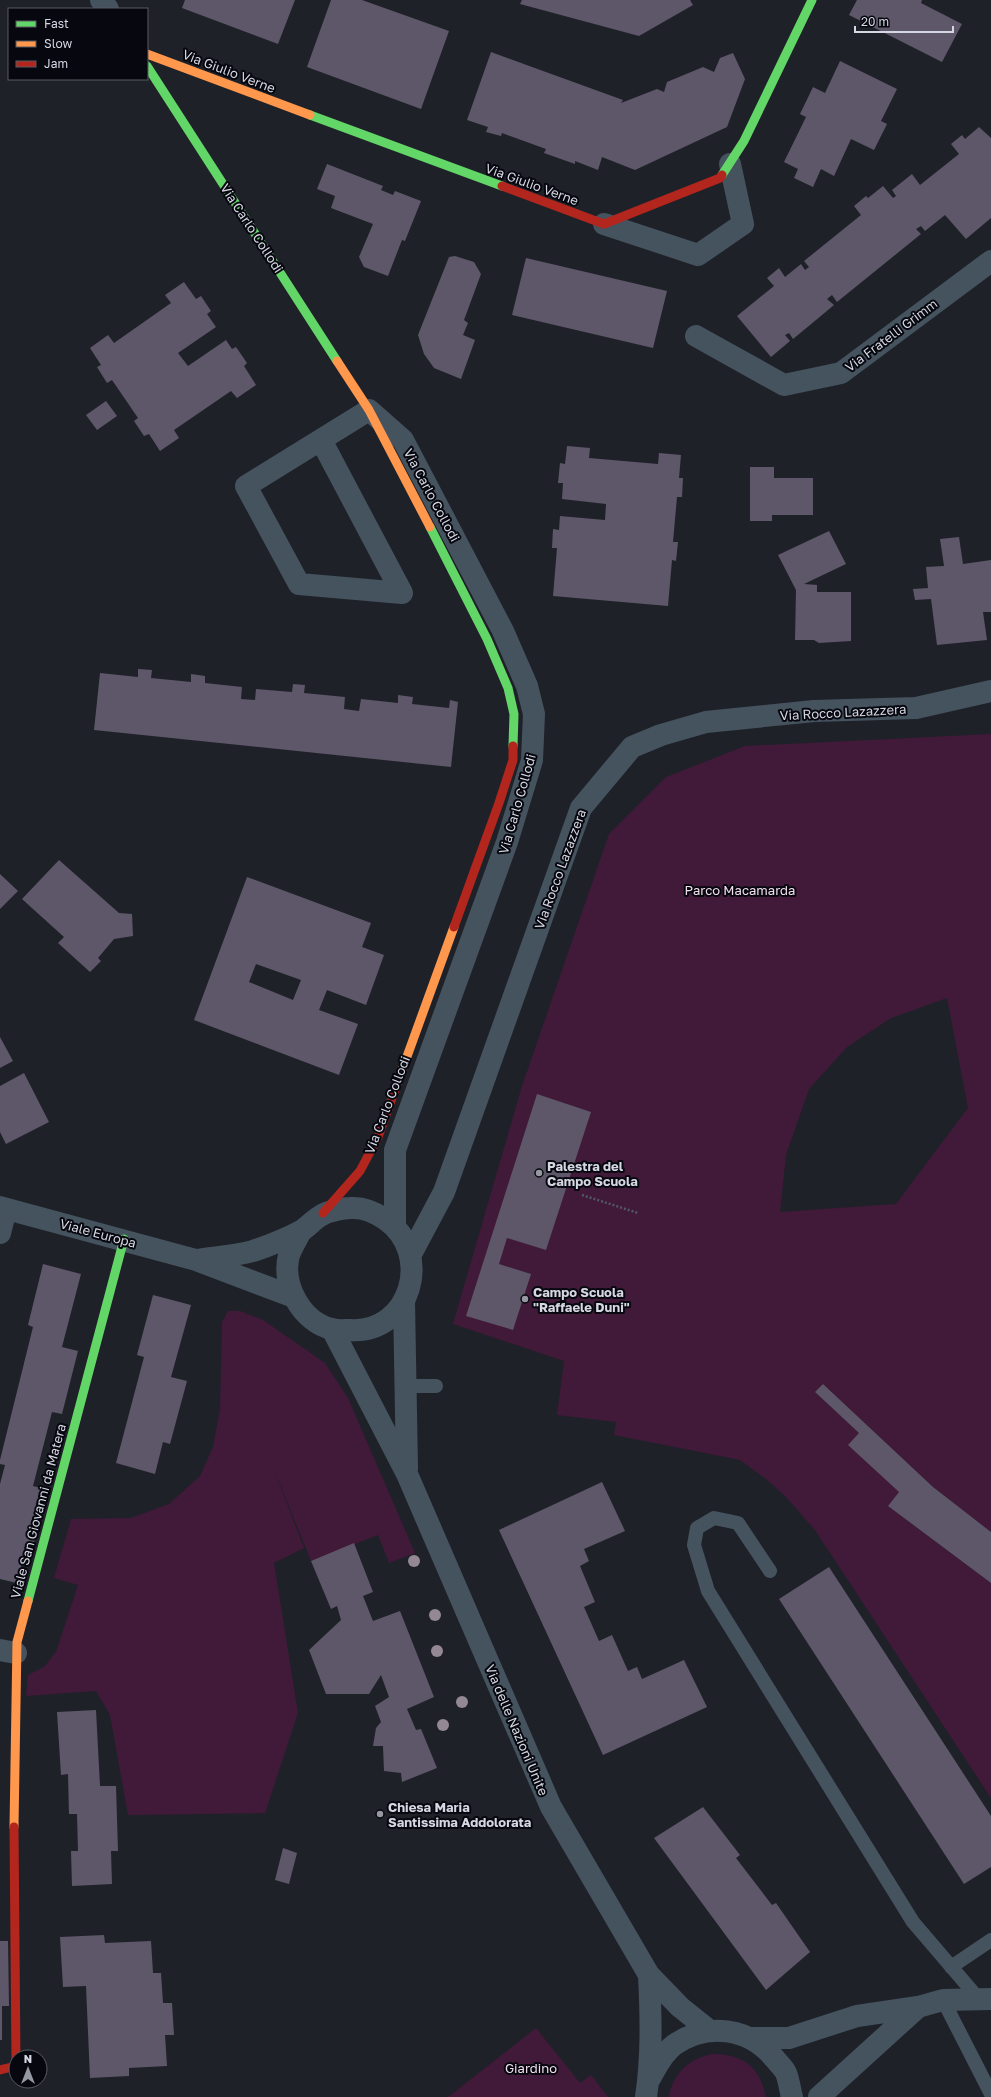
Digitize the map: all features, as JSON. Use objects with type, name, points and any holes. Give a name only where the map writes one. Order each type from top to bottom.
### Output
[{"type":"street","points":[[604,224],[720,178],[744,141],[812,0]]},
{"type":"street","name":"Via Giulio Verne","points":[[148,54],[604,224]]},
{"type":"street","name":"Via Carlo Collodi","points":[[148,68],[368,410],[487,638],[508,688],[514,714],[513,760],[499,803],[378,1137],[360,1171],[323,1214]]},
{"type":"street","points":[[604,224],[698,255],[743,224],[730,164]]},
{"type":"street","name":"Via Fratelli Grimm","points":[[696,336],[784,385],[841,373],[991,261]]},
{"type":"street","points":[[321,440],[402,593],[299,584],[246,486],[368,410]]},
{"type":"street","name":"Via Carlo Collodi","points":[[368,410],[403,440],[503,632],[527,686],[534,714],[532,760],[509,835],[395,1150],[395,1226]]},
{"type":"street","name":"Via Rocco Lazazzera","points":[[411,1254],[444,1192],[581,808],[632,747],[661,735],[706,722],[814,711],[916,708],[991,691]]},
{"type":"street","points":[[0,1234],[3,1208]]},
{"type":"street","name":"Viale Europa","points":[[3,1208],[124,1239],[196,1260],[294,1297]]},
{"type":"street","points":[[196,1260],[253,1251],[301,1231],[323,1214],[352,1208],[376,1213],[395,1226],[404,1237],[411,1254],[412,1276],[410,1288],[404,1302],[388,1320],[362,1331],[332,1329],[312,1320],[294,1297],[288,1278],[289,1256],[301,1231]]},
{"type":"street","name":"Viale San Giovanni da Matera","points":[[0,2070],[16,2066],[14,1819],[8,1651],[17,1642],[124,1239]]},
{"type":"street","points":[[404,1302],[407,1474]]},
{"type":"street","name":"Via delle Nazioni Unite","points":[[332,1329],[407,1474],[551,1808],[650,1975],[680,2007],[710,2031]]},
{"type":"street","points":[[647,2088],[651,2024],[650,1975]]},
{"type":"street","points":[[751,2038],[788,2038],[857,2016],[918,2007],[943,2000],[984,1998]]},
{"type":"street","points":[[819,2097],[918,2007]]},
{"type":"street","points":[[647,2088],[662,2057],[674,2046],[693,2035],[710,2031],[739,2033],[765,2046],[786,2073],[792,2097]]},
{"type":"lane","points":[[405,1386],[436,1386]]},
{"type":"lane","points":[[770,1571],[738,1523],[714,1518],[697,1528],[694,1545],[708,1591],[913,1922],[951,1967],[984,1998]]},
{"type":"lane","points":[[951,1967],[991,1940]]},
{"type":"lane","points":[[943,2000],[991,2094]]},
{"type":"path","points":[[582,1195],[638,1214]]},
{"type":"green space","name":"Parco Macamarda","points":[[991,734],[991,1532],[933,1487],[823,1384],[815,1392],[859,1433],[899,1492],[888,1506],[991,1583],[991,1798],[815,1530],[786,1497],[766,1479],[740,1460],[614,1435],[616,1422],[557,1415],[564,1361],[453,1324],[522,1086],[609,834],[666,777],[745,746]],"holes":[[[947,998],[968,1108],[896,1204],[780,1212],[786,1155],[809,1089],[847,1047],[891,1018]]]},
{"type":"green space","points":[[228,1311],[240,1311],[263,1320],[325,1363],[348,1398],[415,1553],[389,1563],[378,1535],[311,1561],[273,1467],[304,1548],[274,1563],[298,1713],[265,1813],[128,1815],[110,1715],[96,1691],[26,1696],[28,1675],[44,1667],[56,1652],[78,1585],[54,1578],[71,1519],[131,1518],[169,1504],[200,1476],[213,1447],[220,1409],[222,1322]]},
{"type":"green space","name":"Giardino","points":[[536,2028],[580,2083],[591,2075],[608,2097],[448,2097]]},
{"type":"green space","points":[[712,2054],[733,2056],[748,2064],[759,2078],[766,2097],[669,2097],[674,2081],[683,2068],[696,2059]]},
{"type":"building","points":[[185,0],[295,0],[278,44],[182,8]]},
{"type":"building","points":[[331,0],[362,0],[449,31],[421,109],[307,67]]},
{"type":"building","points":[[522,0],[690,0],[693,5],[639,36],[520,4]]},
{"type":"building","points":[[857,0],[922,0],[921,3],[962,24],[942,62],[849,15]]},
{"type":"building","points":[[491,52],[623,100],[621,103],[657,89],[664,92],[667,82],[703,67],[714,72],[720,58],[733,53],[745,79],[727,127],[635,170],[602,157],[598,170],[575,161],[575,164],[544,153],[546,149],[502,133],[501,136],[486,132],[488,127],[467,120]]},
{"type":"building","points":[[840,61],[897,89],[881,121],[887,124],[874,150],[851,139],[834,176],[821,169],[813,187],[794,178],[798,169],[784,162],[806,117],[800,114],[813,87],[825,93]]},
{"type":"building","points":[[979,127],[991,138],[991,218],[966,239],[945,215],[925,231],[921,226],[916,229],[921,234],[837,302],[832,295],[827,299],[834,305],[793,339],[789,333],[785,335],[790,341],[771,357],[737,316],[774,286],[767,278],[779,268],[785,277],[801,264],[805,270],[809,267],[804,261],[861,215],[854,206],[866,196],[868,198],[883,186],[893,198],[896,196],[892,190],[912,174],[920,185],[959,154],[951,144],[962,135],[965,139]]},
{"type":"building","points":[[327,164],[383,186],[381,190],[393,195],[395,191],[421,201],[405,241],[402,240],[388,276],[364,267],[359,257],[373,224],[331,208],[335,196],[317,189]]},
{"type":"building","points":[[455,256],[474,262],[481,274],[464,320],[468,323],[463,335],[475,340],[461,379],[434,368],[424,354],[418,335],[449,257]]},
{"type":"building","points":[[526,258],[667,291],[653,348],[512,315]]},
{"type":"building","points":[[184,282],[196,299],[201,296],[211,311],[207,314],[216,327],[178,353],[188,366],[226,340],[232,349],[236,347],[247,363],[244,366],[256,385],[237,398],[231,391],[174,430],[179,438],[160,451],[149,434],[144,436],[134,421],[138,418],[112,380],[107,383],[97,367],[101,365],[90,348],[108,335],[114,343],[171,303],[165,295]]},
{"type":"building","points":[[106,401],[117,416],[97,430],[86,415]]},
{"type":"building","points":[[567,446],[590,448],[589,458],[658,464],[659,453],[681,455],[679,478],[683,478],[682,497],[677,497],[673,542],[678,542],[676,561],[672,560],[668,606],[553,596],[557,548],[552,548],[553,529],[559,530],[560,516],[605,520],[606,504],[562,499],[563,483],[558,483],[560,463],[565,464]]},
{"type":"building","points":[[750,467],[774,467],[774,478],[813,478],[813,515],[772,515],[772,521],[750,521]]},
{"type":"building","points":[[829,531],[846,564],[804,584],[817,585],[817,592],[851,592],[851,641],[819,643],[814,640],[795,640],[796,590],[778,555]]},
{"type":"building","points":[[959,537],[963,564],[991,560],[991,612],[983,612],[987,640],[937,645],[931,599],[915,600],[913,589],[928,588],[926,567],[944,566],[940,539]]},
{"type":"building","points":[[138,669],[152,670],[151,678],[191,682],[191,674],[205,676],[205,683],[242,687],[241,699],[255,700],[256,689],[292,692],[293,684],[305,685],[304,693],[345,697],[344,709],[359,711],[361,699],[398,703],[398,695],[413,697],[412,704],[449,708],[450,700],[458,702],[451,767],[94,730],[100,673],[138,677]]},
{"type":"building","points":[[59,860],[119,913],[132,914],[133,936],[114,939],[98,958],[101,961],[90,972],[58,943],[64,937],[22,899]]},
{"type":"building","points":[[0,874],[18,891],[0,909]]},
{"type":"building","points":[[247,877],[371,923],[362,947],[384,955],[366,1005],[327,990],[319,1010],[358,1024],[339,1075],[194,1020]],"holes":[[[256,964],[301,980],[293,1000],[249,982]]]},
{"type":"building","points":[[0,1037],[13,1061],[0,1068]]},
{"type":"building","points":[[24,1073],[49,1122],[6,1144],[0,1132],[0,1086]]},
{"type":"building","points":[[537,1094],[591,1112],[546,1250],[507,1238],[499,1264],[531,1274],[513,1330],[466,1316]]},
{"type":"building","points":[[43,1264],[81,1274],[62,1347],[78,1351],[62,1414],[52,1412],[33,1486],[49,1490],[31,1553],[25,1550],[17,1583],[0,1579],[0,1484],[5,1465],[0,1464],[0,1460],[33,1327],[28,1325]]},
{"type":"building","points":[[153,1295],[191,1305],[171,1377],[187,1381],[170,1444],[163,1442],[155,1474],[116,1463],[144,1357],[137,1355]]},
{"type":"building","points":[[823,1384],[933,1487],[991,1532],[991,1583],[888,1506],[899,1492],[848,1445],[859,1433],[815,1392]]},
{"type":"building","points":[[602,1482],[625,1531],[584,1549],[589,1561],[580,1566],[595,1602],[584,1607],[599,1641],[612,1635],[628,1671],[637,1667],[642,1679],[684,1660],[707,1707],[603,1755],[499,1530]]},
{"type":"building","points":[[354,1543],[373,1592],[363,1596],[373,1621],[400,1611],[434,1697],[407,1709],[416,1730],[421,1729],[437,1768],[402,1782],[401,1773],[384,1771],[383,1746],[373,1746],[376,1728],[381,1722],[375,1706],[389,1697],[381,1675],[369,1694],[326,1694],[309,1650],[341,1620],[337,1606],[331,1609],[311,1561]]},
{"type":"building","points":[[829,1567],[991,1816],[991,1867],[964,1884],[779,1599]]},
{"type":"building","points":[[96,1710],[100,1786],[116,1786],[118,1851],[111,1851],[112,1884],[72,1886],[71,1851],[78,1851],[77,1814],[69,1814],[68,1774],[61,1775],[57,1712]]},
{"type":"building","points":[[703,1807],[740,1855],[736,1858],[772,1905],[776,1903],[810,1952],[766,1990],[654,1838]]},
{"type":"building","points":[[283,1848],[297,1853],[289,1884],[275,1880]]},
{"type":"building","points":[[104,1935],[105,1943],[151,1941],[153,1973],[161,1973],[163,2003],[172,2003],[174,2035],[165,2035],[167,2066],[129,2068],[129,2076],[90,2078],[86,1986],[63,1987],[60,1937]]},
{"type":"building","points":[[0,1941],[8,1941],[9,2006],[2,2006],[2,2040],[0,2040]]},
{"type":"traffic: fast","points":[[722,175],[744,141],[812,0]]},
{"type":"traffic: fast","points":[[148,68],[337,361]]},
{"type":"traffic: fast","points":[[310,115],[502,186]]},
{"type":"traffic: fast","points":[[430,527],[487,639],[508,688],[514,714],[513,746]]},
{"type":"traffic: fast","points":[[28,1601],[124,1239]]},
{"type":"traffic: slow","points":[[148,54],[310,115]]},
{"type":"traffic: slow","points":[[337,361],[369,410],[430,527]]},
{"type":"traffic: slow","points":[[401,1073],[454,927]]},
{"type":"traffic: slow","points":[[14,1827],[17,1642],[28,1601]]},
{"type":"traffic: jam","points":[[502,186],[604,224],[720,178],[722,175]]},
{"type":"traffic: jam","points":[[454,927],[499,803],[513,760],[513,746]]},
{"type":"traffic: jam","points":[[323,1213],[360,1171],[378,1137],[401,1073]]},
{"type":"traffic: jam","points":[[0,2070],[16,2066],[14,1827]]},
{"type":"place","name":"Palestra del Campo Scuola","points":[[539,1173]]},
{"type":"place","name":"Campo Scuola \"Raffaele Duni\"","points":[[525,1299]]},
{"type":"place","name":"Chiesa Maria Santissima Addolorata","points":[[380,1814]]}]
